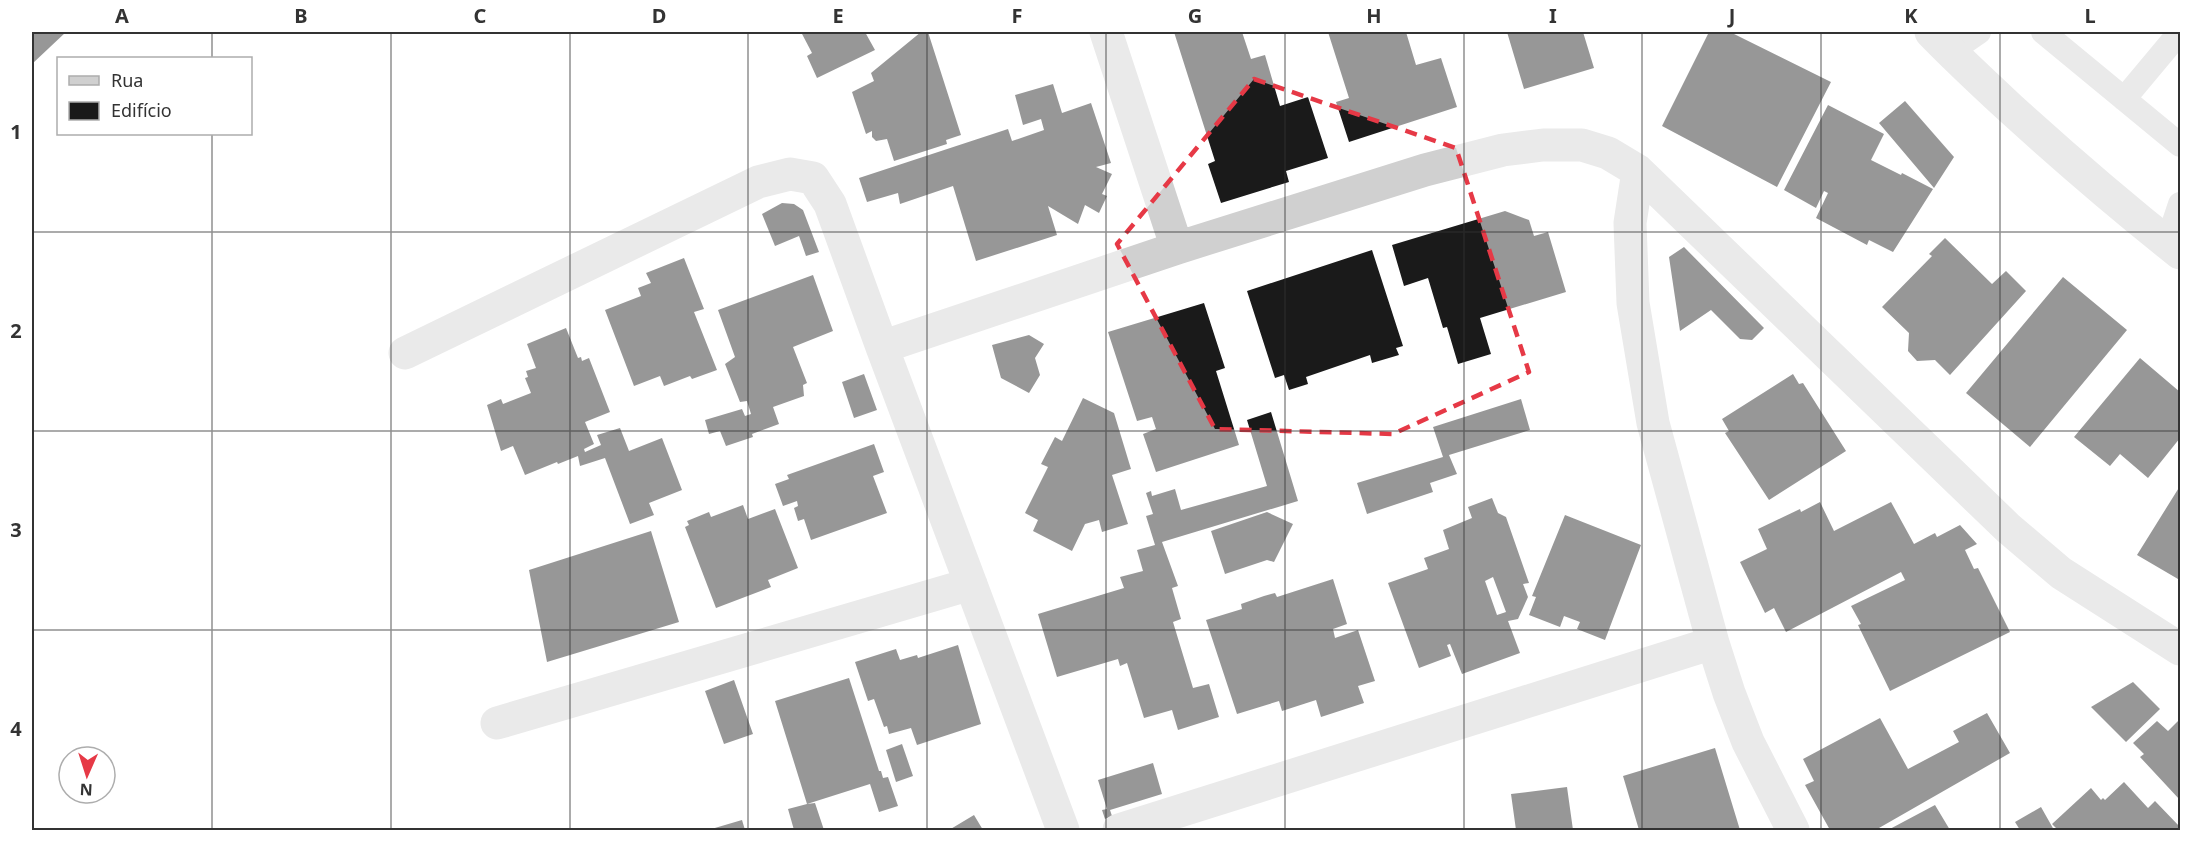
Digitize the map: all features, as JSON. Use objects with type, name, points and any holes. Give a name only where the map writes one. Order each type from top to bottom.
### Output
[{"type":"street","points":[[1106,32],[1177,248]]},
{"type":"street","points":[[1940,42],[2043,138],[2174,248]]},
{"type":"street","points":[[882,347],[1177,248],[1425,170],[1503,150],[1543,145],[1582,145],[1608,153],[1638,171],[2008,528],[2076,584],[2181,649]]},
{"type":"street","points":[[1638,171],[1630,223],[1633,303],[1653,423],[1713,643],[1748,742],[1793,831]]},
{"type":"street","points":[[405,353],[758,182],[790,174],[813,178],[830,204],[1063,831]]},
{"type":"street","points":[[497,723],[971,584]]},
{"type":"street","points":[[1119,831],[1713,643]]},
{"type":"lane","points":[[1940,42],[1979,32]]},
{"type":"lane","points":[[2124,99],[2180,32]]},
{"type":"lane","points":[[2050,33],[2124,99],[2181,145]]},
{"type":"lane","points":[[2174,248],[2181,204]]},
{"type":"highlighted area","points":[[1254,79],[1456,148],[1529,372],[1393,434],[1215,429],[1117,244]]},
{"type":"building","points":[[32,32],[66,32],[32,64]]},
{"type":"building","points":[[801,32],[865,32],[875,50],[817,78],[807,56],[812,53]]},
{"type":"building","points":[[921,32],[928,32],[961,135],[946,140],[947,144],[894,161],[887,139],[876,141],[872,137],[872,131],[866,134],[852,92],[874,81],[871,73]]},
{"type":"building","points":[[1174,32],[1242,32],[1251,59],[1265,55],[1280,106],[1308,97],[1328,158],[1286,171],[1289,182],[1221,203],[1208,164],[1215,161]]},
{"type":"building","points":[[1328,32],[1406,32],[1416,65],[1441,58],[1457,107],[1349,142],[1336,102],[1349,98]]},
{"type":"building","points":[[1507,32],[1583,32],[1594,68],[1524,89]]},
{"type":"building","points":[[1709,32],[1730,32],[1831,82],[1777,187],[1662,126]]},
{"type":"building","points":[[1053,84],[1062,113],[1091,103],[1111,163],[1096,167],[1112,174],[1102,194],[1107,196],[1099,213],[1085,205],[1078,224],[1048,206],[1057,235],[976,261],[953,186],[900,204],[898,193],[867,202],[859,178],[1008,129],[1012,141],[1044,130],[1041,119],[1023,125],[1015,95]]},
{"type":"building","points":[[1905,101],[1954,157],[1934,188],[1879,123]]},
{"type":"building","points":[[1828,105],[1884,134],[1871,160],[1933,189],[1893,252],[1869,240],[1867,245],[1816,218],[1828,193],[1824,191],[1816,208],[1784,190]]},
{"type":"building","points":[[782,203],[794,204],[803,210],[819,252],[806,256],[799,236],[775,246],[762,214]]},
{"type":"building","points":[[1505,211],[1529,220],[1534,236],[1548,232],[1566,292],[1480,318],[1491,354],[1458,364],[1447,327],[1443,328],[1428,278],[1404,286],[1392,245]]},
{"type":"building","points":[[1945,238],[1992,284],[2006,271],[2026,291],[1950,375],[1935,360],[1917,361],[1908,351],[1909,333],[1882,307],[1932,256],[1929,254]]},
{"type":"building","points":[[1684,247],[1764,328],[1752,340],[1740,339],[1711,310],[1680,331],[1669,257]]},
{"type":"building","points":[[1372,250],[1403,346],[1396,348],[1399,355],[1372,363],[1370,355],[1306,377],[1308,384],[1289,390],[1284,375],[1275,378],[1247,291]]},
{"type":"building","points":[[684,258],[704,309],[694,312],[717,370],[692,379],[690,376],[664,386],[660,376],[634,386],[605,310],[641,296],[638,288],[651,283],[646,273]]},
{"type":"building","points":[[813,275],[833,331],[793,347],[807,383],[803,385],[804,396],[773,407],[779,424],[752,434],[753,437],[726,446],[720,431],[709,434],[705,420],[742,409],[745,416],[751,414],[747,401],[740,402],[725,364],[735,357],[718,310]]},
{"type":"building","points":[[2063,277],[2127,330],[2030,447],[1966,393]]},
{"type":"building","points":[[1204,303],[1225,368],[1216,371],[1239,445],[1156,472],[1143,434],[1156,429],[1152,417],[1137,421],[1108,332]]},
{"type":"building","points":[[566,328],[578,358],[581,357],[582,361],[589,358],[610,412],[585,422],[594,444],[584,449],[585,452],[601,445],[597,435],[620,428],[629,451],[662,438],[682,490],[649,503],[654,515],[630,524],[605,458],[580,466],[578,456],[525,475],[513,446],[501,451],[487,405],[501,399],[503,404],[531,393],[525,378],[528,377],[526,371],[536,368],[527,344]]},
{"type":"building","points":[[1029,335],[1044,344],[1035,358],[1040,375],[1029,393],[1001,378],[992,345]]},
{"type":"building","points":[[2140,358],[2180,392],[2180,438],[2148,478],[2120,454],[2110,466],[2074,437]]},
{"type":"building","points":[[864,374],[877,410],[854,418],[842,382]]},
{"type":"building","points":[[1793,374],[1799,384],[1803,383],[1846,451],[1769,500],[1725,433],[1729,431],[1722,419]]},
{"type":"building","points":[[1083,398],[1114,413],[1131,469],[1112,475],[1128,524],[1102,532],[1099,520],[1085,524],[1072,551],[1033,531],[1038,520],[1025,513],[1048,467],[1041,464],[1055,437],[1062,441]]},
{"type":"building","points":[[1521,399],[1530,430],[1449,455],[1457,474],[1430,483],[1433,492],[1367,514],[1357,483],[1443,457],[1433,427]]},
{"type":"building","points":[[1271,412],[1298,501],[1162,542],[1178,586],[1172,588],[1181,619],[1173,622],[1193,688],[1209,684],[1219,717],[1178,730],[1172,710],[1144,718],[1127,663],[1120,666],[1118,659],[1057,677],[1038,614],[1124,588],[1120,577],[1143,571],[1137,550],[1155,545],[1146,516],[1153,514],[1146,493],[1151,491],[1152,496],[1175,489],[1181,510],[1267,486],[1247,420]]},
{"type":"building","points":[[874,444],[884,472],[873,476],[887,513],[811,540],[804,519],[798,521],[794,508],[798,506],[797,501],[783,506],[775,484],[789,479],[787,475]]},
{"type":"building","points":[[2180,486],[2180,574],[2178,579],[2137,555]]},
{"type":"building","points":[[1492,498],[1498,513],[1506,517],[1529,583],[1523,584],[1528,597],[1518,619],[1508,621],[1520,653],[1462,674],[1450,644],[1447,645],[1451,656],[1419,668],[1388,583],[1428,569],[1424,558],[1449,549],[1443,530],[1472,518],[1468,507]],"holes":[[[1493,577],[1506,612],[1497,615],[1485,581]]]},
{"type":"building","points":[[1820,502],[1834,531],[1891,502],[1914,544],[1935,533],[1937,537],[1960,525],[1977,544],[1965,550],[1974,569],[1978,568],[2010,632],[1890,691],[1851,606],[1905,580],[1901,572],[1786,632],[1774,608],[1765,613],[1740,562],[1767,549],[1758,529]]},
{"type":"building","points":[[743,505],[748,519],[775,509],[798,568],[768,580],[771,587],[716,608],[685,527],[689,525],[687,521],[709,512],[711,517]]},
{"type":"building","points":[[1267,512],[1293,524],[1274,562],[1267,560],[1225,574],[1211,531]]},
{"type":"building","points":[[1565,515],[1641,545],[1605,640],[1577,629],[1580,622],[1564,616],[1560,627],[1529,615],[1536,597],[1532,596]]},
{"type":"building","points":[[651,531],[679,622],[547,662],[529,570]]},
{"type":"building","points":[[1333,579],[1347,624],[1333,629],[1335,638],[1358,630],[1375,681],[1358,686],[1364,703],[1321,717],[1316,700],[1282,711],[1279,701],[1237,714],[1206,620],[1242,609],[1241,604],[1264,596],[1275,593],[1277,597]]},
{"type":"building","points":[[958,645],[981,724],[917,745],[911,728],[889,734],[887,726],[884,727],[874,699],[868,701],[855,662],[896,649],[900,660],[917,655],[918,658]]},
{"type":"building","points":[[849,678],[879,771],[883,778],[888,777],[898,806],[879,812],[870,784],[807,804],[775,701]]},
{"type":"building","points":[[734,680],[753,734],[724,744],[705,691]]},
{"type":"building","points":[[2133,682],[2160,709],[2126,742],[2091,707]]},
{"type":"building","points":[[1987,713],[2010,753],[1879,828],[1880,830],[1830,830],[1805,785],[1814,781],[1803,759],[1880,718],[1908,769],[1959,742],[1953,731]]},
{"type":"building","points":[[2180,719],[2180,800],[2140,757],[2144,754],[2133,743],[2157,721],[2168,731]]},
{"type":"building","points":[[902,744],[913,776],[896,782],[886,750]]},
{"type":"building","points":[[1715,748],[1740,830],[1639,830],[1623,776]]},
{"type":"building","points":[[1153,763],[1162,794],[1110,810],[1112,816],[1105,819],[1102,810],[1107,809],[1098,780]]},
{"type":"building","points":[[2124,782],[2148,808],[2155,801],[2180,827],[2180,830],[2058,830],[2052,824],[2091,788],[2101,800],[2103,798],[2105,800]]},
{"type":"building","points":[[1567,787],[1573,830],[1516,830],[1511,794]]},
{"type":"building","points":[[815,803],[824,830],[794,830],[788,809]]},
{"type":"building","points":[[1935,805],[1950,830],[1888,830]]},
{"type":"building","points":[[2041,807],[2054,830],[2020,830],[2015,822]]},
{"type":"building","points":[[974,815],[983,830],[949,830]]},
{"type":"building","points":[[742,820],[745,830],[708,830]]}]
